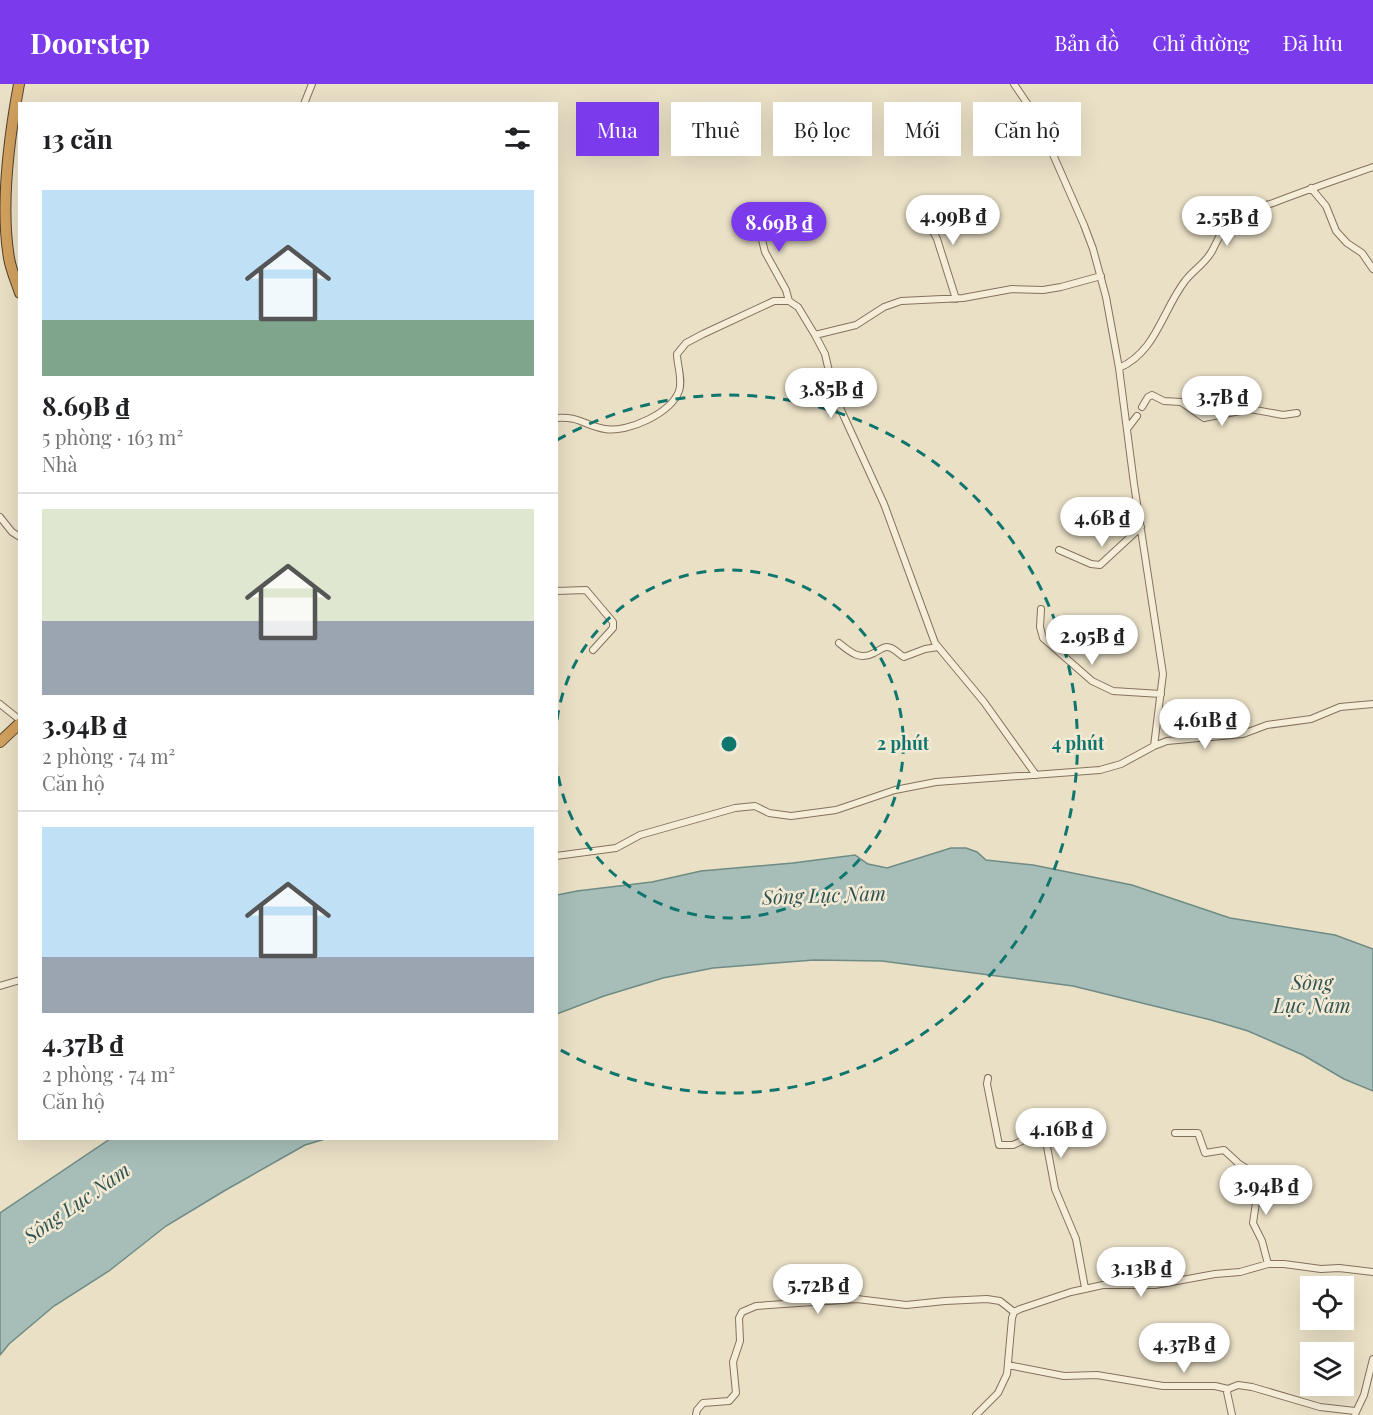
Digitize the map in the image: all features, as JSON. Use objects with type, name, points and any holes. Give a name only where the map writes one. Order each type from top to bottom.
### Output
[{"type":"highway","points":[[18,287],[9,258],[6,220],[8,154],[19,84]]},
{"type":"highway","points":[[0,742],[18,723]]},
{"type":"street","points":[[305,102],[312,84]]},
{"type":"street","points":[[1014,84],[1030,106],[1046,136],[1084,225],[1101,276],[1119,368],[1126,430],[1163,674],[1154,746]]},
{"type":"street","points":[[1119,368],[1131,362],[1149,345],[1180,288],[1192,272],[1206,260],[1219,236],[1235,216],[1245,210],[1272,204],[1373,167]]},
{"type":"street","points":[[1311,188],[1326,206],[1336,231],[1347,243],[1362,253],[1373,269]]},
{"type":"street","points":[[754,207],[763,246],[786,290],[789,301]]},
{"type":"street","points":[[916,213],[937,239],[956,298]]},
{"type":"street","points":[[816,334],[856,325],[896,302],[956,298],[1008,289],[1043,290],[1101,276]]},
{"type":"street","points":[[558,418],[576,418],[606,429],[627,429],[640,424],[666,406],[678,393],[680,387],[677,354],[686,343],[733,318],[774,301],[789,301],[798,307],[816,334],[825,354],[834,395],[876,486],[938,647],[984,702],[1036,775]]},
{"type":"street","points":[[1142,407],[1152,395],[1164,401],[1181,402],[1204,418],[1250,409],[1283,415],[1297,413]]},
{"type":"street","points":[[1126,430],[1137,416]]},
{"type":"street","points":[[0,517],[18,536]]},
{"type":"street","points":[[1059,550],[1090,564],[1100,565],[1141,527]]},
{"type":"street","points":[[558,591],[586,590],[613,622],[613,628],[593,650]]},
{"type":"street","points":[[1041,609],[1040,627],[1043,638],[1092,681],[1113,691],[1161,694]]},
{"type":"street","points":[[839,644],[860,657],[868,656],[886,647],[890,647],[904,657],[938,647]]},
{"type":"street","points":[[0,704],[18,719]]},
{"type":"street","points":[[558,856],[616,848],[640,835],[735,807],[755,806],[769,813],[791,816],[836,810],[895,790],[936,782],[1106,768],[1135,758],[1167,741],[1243,734],[1267,725],[1311,719],[1340,707],[1373,705]]},
{"type":"street","points":[[0,986],[18,981]]},
{"type":"street","points":[[988,1078],[987,1084],[999,1145],[1013,1145],[1039,1133],[1045,1136],[1055,1189],[1076,1239],[1085,1288]]},
{"type":"street","points":[[1175,1133],[1198,1133],[1205,1153],[1224,1150],[1255,1174],[1258,1189],[1253,1223],[1262,1241],[1268,1264]]},
{"type":"street","points":[[1014,1312],[1085,1288],[1103,1285],[1155,1285],[1215,1274],[1240,1272],[1268,1264],[1373,1272]]},
{"type":"street","points":[[696,1415],[703,1403],[729,1401],[736,1393],[733,1362],[740,1341],[739,1318],[742,1312],[750,1308],[764,1305],[831,1303],[857,1299],[906,1305],[945,1300],[987,1299],[1000,1301],[1014,1312]]},
{"type":"street","points":[[976,1415],[998,1392],[1006,1374],[1014,1312]]},
{"type":"street","points":[[1008,1365],[1064,1376],[1097,1375],[1163,1386],[1215,1386],[1228,1389],[1238,1385],[1320,1407],[1355,1413],[1364,1395],[1373,1359]]},
{"type":"street","points":[[1228,1389],[1232,1415]]},
{"type":"water","name":"Sông Lục Nam","points":[[951,848],[966,848],[977,852],[986,860],[1033,865],[1132,885],[1230,918],[1335,935],[1373,949],[1373,1091],[1344,1079],[1303,1055],[1248,1031],[1211,1020],[1073,986],[882,961],[814,960],[713,968],[663,978],[604,996],[558,1014],[558,895],[652,882],[701,871],[855,855],[868,864],[887,868]]},
{"type":"water","name":"Sông Lục Nam","points":[[109,1140],[322,1140],[305,1145],[166,1226],[109,1271],[54,1306],[9,1344],[0,1355],[0,1213]]}]
